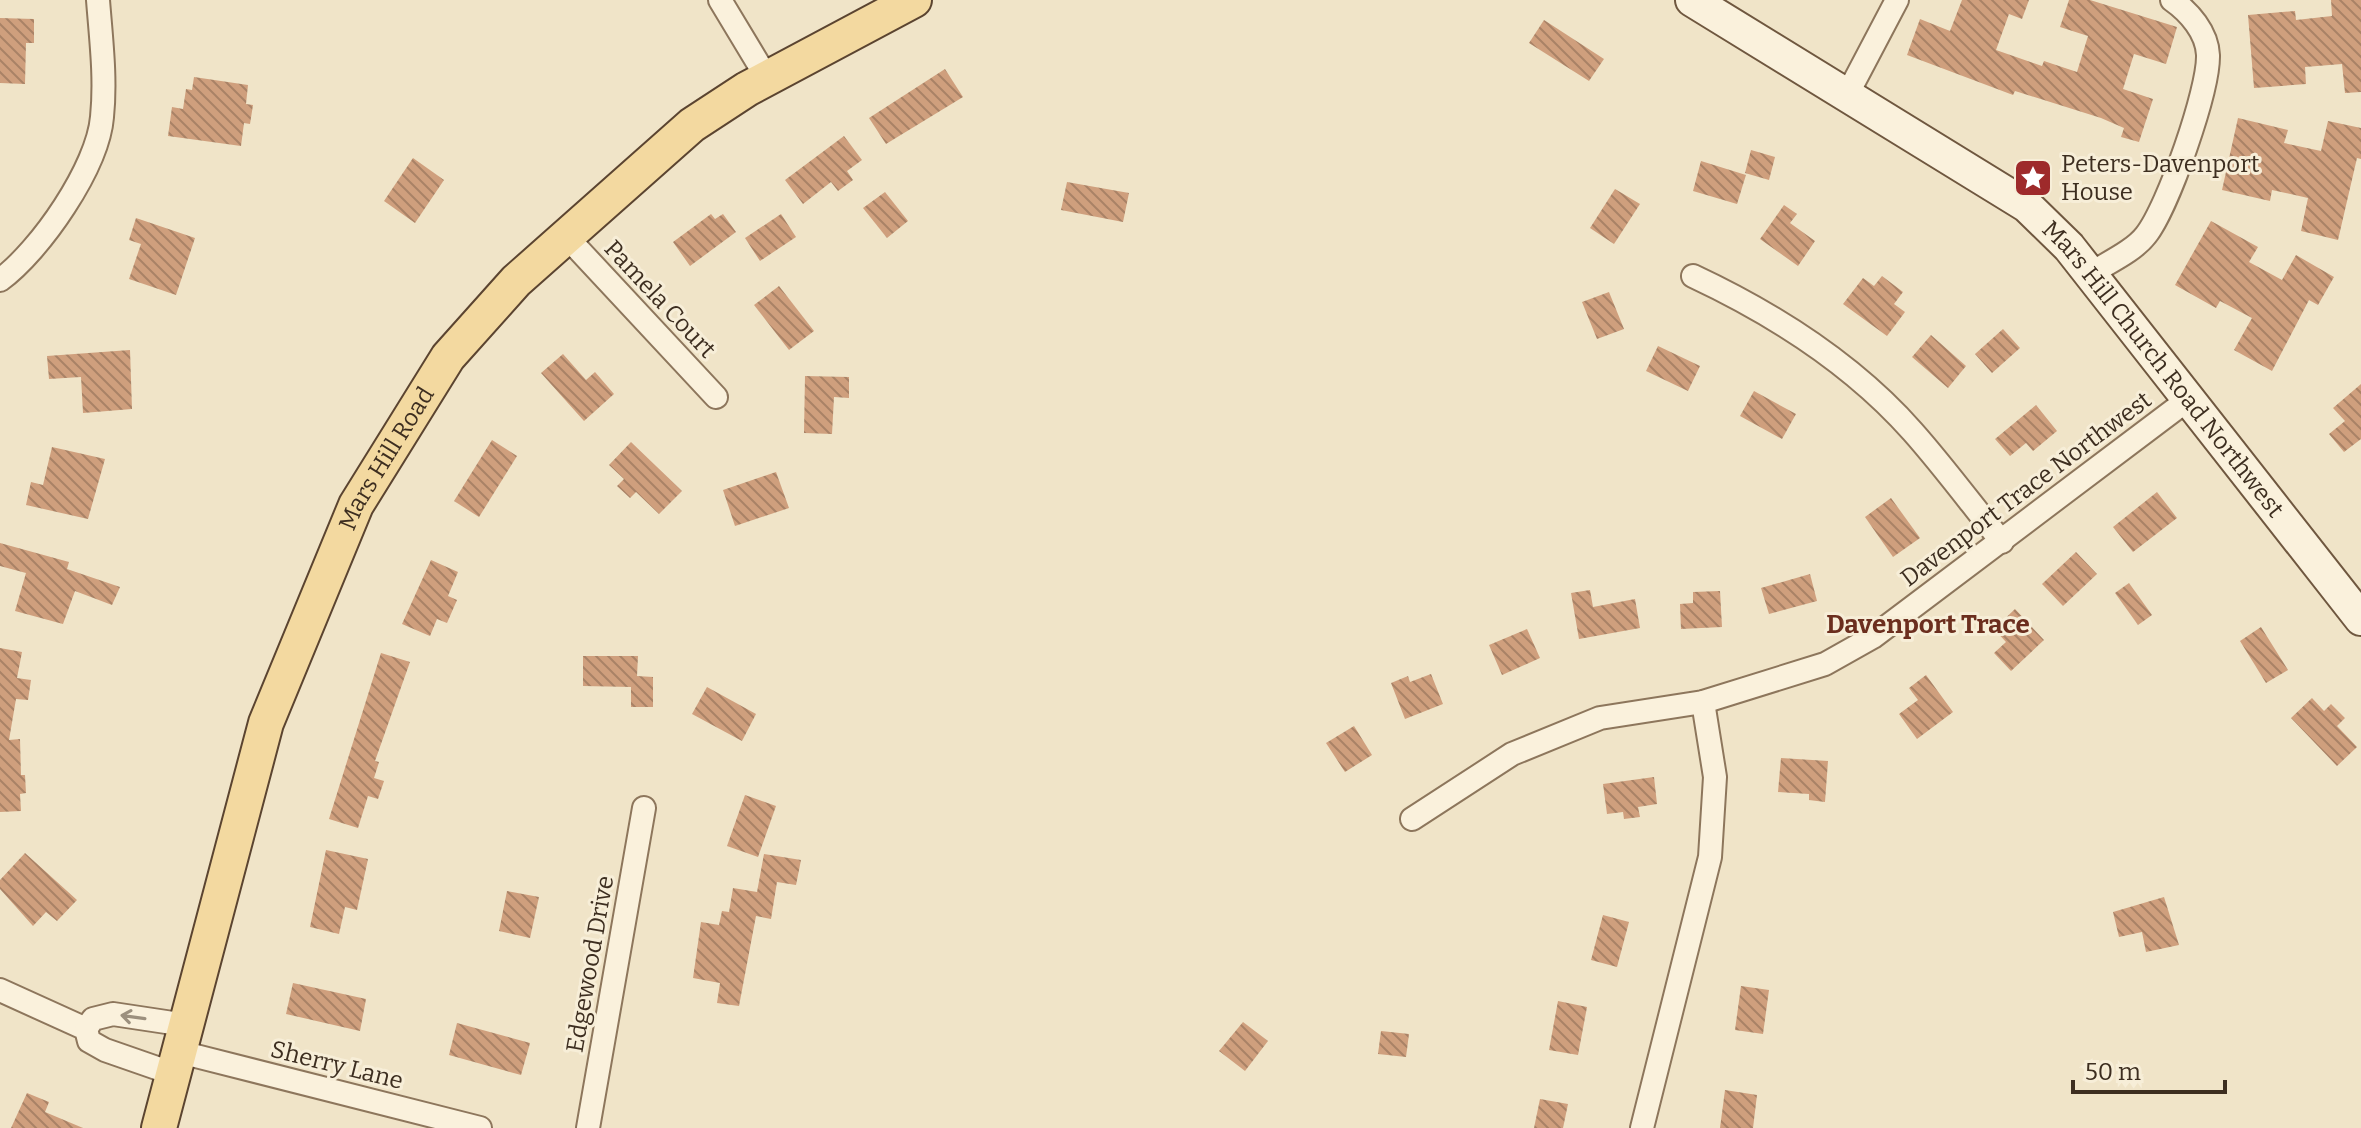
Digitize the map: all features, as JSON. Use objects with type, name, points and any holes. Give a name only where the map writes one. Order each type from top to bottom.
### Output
[{"type":"main road","name":"Mars Hill Road","points":[[159,1128],[266,723],[356,505],[448,357],[516,281],[692,125],[767,78],[914,0]]},
{"type":"street","points":[[0,280],[16,269],[65,207],[95,142],[102,121],[104,84],[98,0]]},
{"type":"street","points":[[720,0],[767,78]]},
{"type":"street","name":"Mars Hill Church Road Northwest","points":[[1692,0],[2027,206],[2090,274],[2190,398],[2308,554],[2358,611]]},
{"type":"street","points":[[1847,95],[1897,0]]},
{"type":"street","points":[[2090,274],[2146,236],[2167,195],[2198,108],[2208,55],[2203,33],[2185,9],[2172,0]]},
{"type":"street","name":"Pamela Court","points":[[565,235],[716,397]]},
{"type":"street","points":[[1693,276],[1757,306],[1840,364],[1911,430],[2002,542]]},
{"type":"street","name":"Davenport Trace Northwest","points":[[1412,819],[1512,754],[1600,718],[1703,702],[1825,664],[1873,637],[2190,398]]},
{"type":"street","points":[[1642,1128],[1710,857],[1715,777],[1703,702]]},
{"type":"street","name":"Edgewood Drive","points":[[588,1128],[644,808]]},
{"type":"street","points":[[0,990],[86,1029]]},
{"type":"street","points":[[113,1014],[180,1050],[105,1050],[89,1041],[86,1029],[93,1019],[113,1014]]},
{"type":"street","name":"Sherry Lane","points":[[180,1050],[480,1128]]},
{"type":"building","points":[[1962,0],[2029,0],[2022,19],[2009,14],[1996,50],[2042,66],[2044,61],[2077,72],[2088,36],[2060,27],[2069,0],[2090,0],[2177,27],[2166,64],[2134,54],[2123,89],[2153,99],[2139,142],[2121,137],[2124,128],[2101,118],[2015,91],[2013,95],[1907,55],[1920,19],[1950,31]]},
{"type":"building","points":[[2331,0],[2361,0],[2361,92],[2345,93],[2342,64],[2305,67],[2306,84],[2254,88],[2248,15],[2295,11],[2296,20],[2332,16]]},
{"type":"building","points":[[0,18],[34,19],[34,43],[26,43],[25,84],[0,83]]},
{"type":"building","points":[[1544,20],[1604,59],[1589,81],[1529,43]]},
{"type":"building","points":[[945,69],[963,97],[886,144],[869,118]]},
{"type":"building","points":[[194,77],[248,85],[246,104],[253,105],[250,124],[244,123],[241,146],[168,136],[172,107],[183,109],[186,89],[192,90]]},
{"type":"building","points":[[2238,118],[2288,130],[2284,143],[2321,151],[2328,121],[2361,128],[2361,159],[2357,158],[2338,240],[2301,231],[2308,198],[2272,190],[2270,201],[2222,190]]},
{"type":"building","points":[[844,136],[862,160],[847,171],[853,180],[838,191],[831,182],[803,204],[785,180]]},
{"type":"building","points":[[1751,150],[1775,157],[1769,180],[1745,173]]},
{"type":"building","points":[[413,158],[444,180],[415,223],[384,201]]},
{"type":"building","points":[[1701,161],[1746,175],[1737,204],[1693,191]]},
{"type":"building","points":[[1067,182],[1129,193],[1123,222],[1061,210]]},
{"type":"building","points":[[1615,189],[1640,204],[1614,244],[1590,228]]},
{"type":"building","points":[[885,192],[908,221],[887,238],[863,208]]},
{"type":"building","points":[[1784,205],[1797,214],[1790,223],[1815,241],[1798,266],[1760,239]]},
{"type":"building","points":[[711,214],[715,219],[723,214],[736,232],[690,266],[673,242]]},
{"type":"building","points":[[781,214],[796,237],[760,261],[745,238]]},
{"type":"building","points":[[136,218],[195,238],[176,295],[129,279],[141,244],[129,240]]},
{"type":"building","points":[[2211,221],[2258,247],[2249,262],[2282,280],[2296,255],[2334,277],[2318,305],[2309,300],[2272,371],[2234,350],[2252,318],[2220,301],[2216,308],[2175,285]]},
{"type":"building","points":[[1882,276],[1903,292],[1894,304],[1905,312],[1887,336],[1843,304],[1863,278],[1874,286]]},
{"type":"building","points":[[779,286],[814,331],[789,350],[754,305]]},
{"type":"building","points":[[1609,292],[1624,329],[1597,339],[1582,302]]},
{"type":"building","points":[[2003,329],[2020,348],[1992,373],[1975,354]]},
{"type":"building","points":[[1931,335],[1966,366],[1948,388],[1912,357]]},
{"type":"building","points":[[1658,346],[1700,366],[1688,391],[1646,371]]},
{"type":"building","points":[[130,350],[132,409],[83,413],[81,377],[49,379],[47,356]]},
{"type":"building","points":[[563,354],[586,380],[595,372],[614,394],[584,421],[541,373]]},
{"type":"building","points":[[805,376],[849,377],[849,398],[834,397],[832,434],[804,433]]},
{"type":"building","points":[[2361,384],[2361,439],[2344,452],[2329,434],[2345,421],[2333,408]]},
{"type":"building","points":[[1754,391],[1796,414],[1782,439],[1740,416]]},
{"type":"building","points":[[2036,405],[2057,431],[2033,451],[2026,443],[2010,456],[1995,439]]},
{"type":"building","points":[[492,440],[517,456],[479,517],[454,501]]},
{"type":"building","points":[[631,442],[682,491],[659,514],[636,492],[630,498],[617,486],[624,479],[609,465]]},
{"type":"building","points":[[52,447],[105,459],[88,519],[26,505],[31,482],[43,485]]},
{"type":"building","points":[[776,472],[789,508],[735,526],[723,490]]},
{"type":"building","points":[[2157,492],[2177,518],[2133,552],[2113,527]]},
{"type":"building","points":[[1891,498],[1920,538],[1893,557],[1865,517]]},
{"type":"building","points":[[0,543],[69,562],[67,569],[120,587],[112,605],[75,591],[63,624],[15,611],[26,573],[0,566]]},
{"type":"building","points":[[2076,552],[2097,574],[2063,606],[2042,584]]},
{"type":"building","points":[[431,560],[458,572],[448,596],[457,600],[447,623],[437,619],[430,636],[402,624]]},
{"type":"building","points":[[1810,574],[1817,601],[1769,614],[1761,588]]},
{"type":"building","points":[[2129,583],[2152,615],[2138,625],[2115,593]]},
{"type":"building","points":[[1590,590],[1593,607],[1635,599],[1640,628],[1579,639],[1571,593]]},
{"type":"building","points":[[1720,591],[1722,627],[1681,629],[1680,604],[1693,603],[1693,592]]},
{"type":"building","points":[[2015,609],[2044,640],[2011,671],[1994,653],[2006,642],[1994,629]]},
{"type":"building","points":[[2261,627],[2288,670],[2266,683],[2240,641]]},
{"type":"building","points":[[1527,629],[1540,658],[1502,675],[1489,645]]},
{"type":"building","points":[[0,648],[22,652],[17,678],[31,680],[28,700],[16,699],[9,740],[20,739],[21,775],[25,775],[26,793],[20,794],[21,811],[0,812]]},
{"type":"building","points":[[381,653],[410,662],[375,761],[379,762],[374,778],[384,781],[378,799],[368,796],[358,828],[329,819]]},
{"type":"building","points":[[583,656],[638,656],[637,676],[653,677],[653,707],[631,707],[631,687],[583,686]]},
{"type":"building","points":[[1431,674],[1443,704],[1405,719],[1391,683],[1408,676],[1410,682]]},
{"type":"building","points":[[1926,675],[1953,712],[1917,739],[1899,714],[1918,700],[1909,688]]},
{"type":"building","points":[[707,687],[756,714],[742,741],[692,714]]},
{"type":"building","points":[[2312,698],[2324,711],[2331,704],[2345,718],[2337,726],[2357,747],[2337,766],[2291,718]]},
{"type":"building","points":[[1354,726],[1372,755],[1345,772],[1326,743]]},
{"type":"building","points":[[1781,758],[1828,761],[1825,802],[1809,800],[1809,794],[1778,792]]},
{"type":"building","points":[[1654,777],[1657,804],[1638,807],[1640,817],[1624,819],[1623,812],[1607,814],[1603,784]]},
{"type":"building","points":[[745,795],[776,806],[758,857],[727,846]]},
{"type":"building","points":[[326,850],[368,859],[357,910],[345,907],[339,934],[310,927]]},
{"type":"building","points":[[25,853],[77,900],[57,921],[46,912],[33,926],[0,889],[0,880]]},
{"type":"building","points":[[764,854],[801,860],[796,885],[777,882],[771,919],[756,916],[739,1006],[717,1003],[720,983],[693,978],[701,922],[719,925],[722,911],[729,912],[733,888],[757,892]]},
{"type":"building","points":[[507,891],[539,897],[530,938],[499,931]]},
{"type":"building","points":[[2164,897],[2179,945],[2146,952],[2142,932],[2119,937],[2113,912]]},
{"type":"building","points":[[1603,915],[1629,922],[1617,967],[1591,960]]},
{"type":"building","points":[[293,983],[366,999],[360,1031],[286,1014]]},
{"type":"building","points":[[1741,986],[1769,990],[1763,1034],[1735,1030]]},
{"type":"building","points":[[1558,1001],[1587,1007],[1578,1055],[1549,1050]]},
{"type":"building","points":[[1243,1022],[1268,1041],[1245,1071],[1219,1051]]},
{"type":"building","points":[[457,1023],[530,1043],[521,1075],[449,1055]]},
{"type":"building","points":[[1381,1031],[1409,1034],[1406,1057],[1378,1054]]},
{"type":"building","points":[[1725,1090],[1757,1095],[1753,1128],[1720,1128]]},
{"type":"building","points":[[27,1093],[49,1102],[45,1112],[83,1128],[11,1128]]},
{"type":"building","points":[[1540,1099],[1568,1104],[1563,1128],[1534,1128]]},
{"type":"place","name":"Peters-Davenport House","points":[[2033,178]]},
{"type":"district","name":"Davenport Trace","points":[[1928,624]]}]
